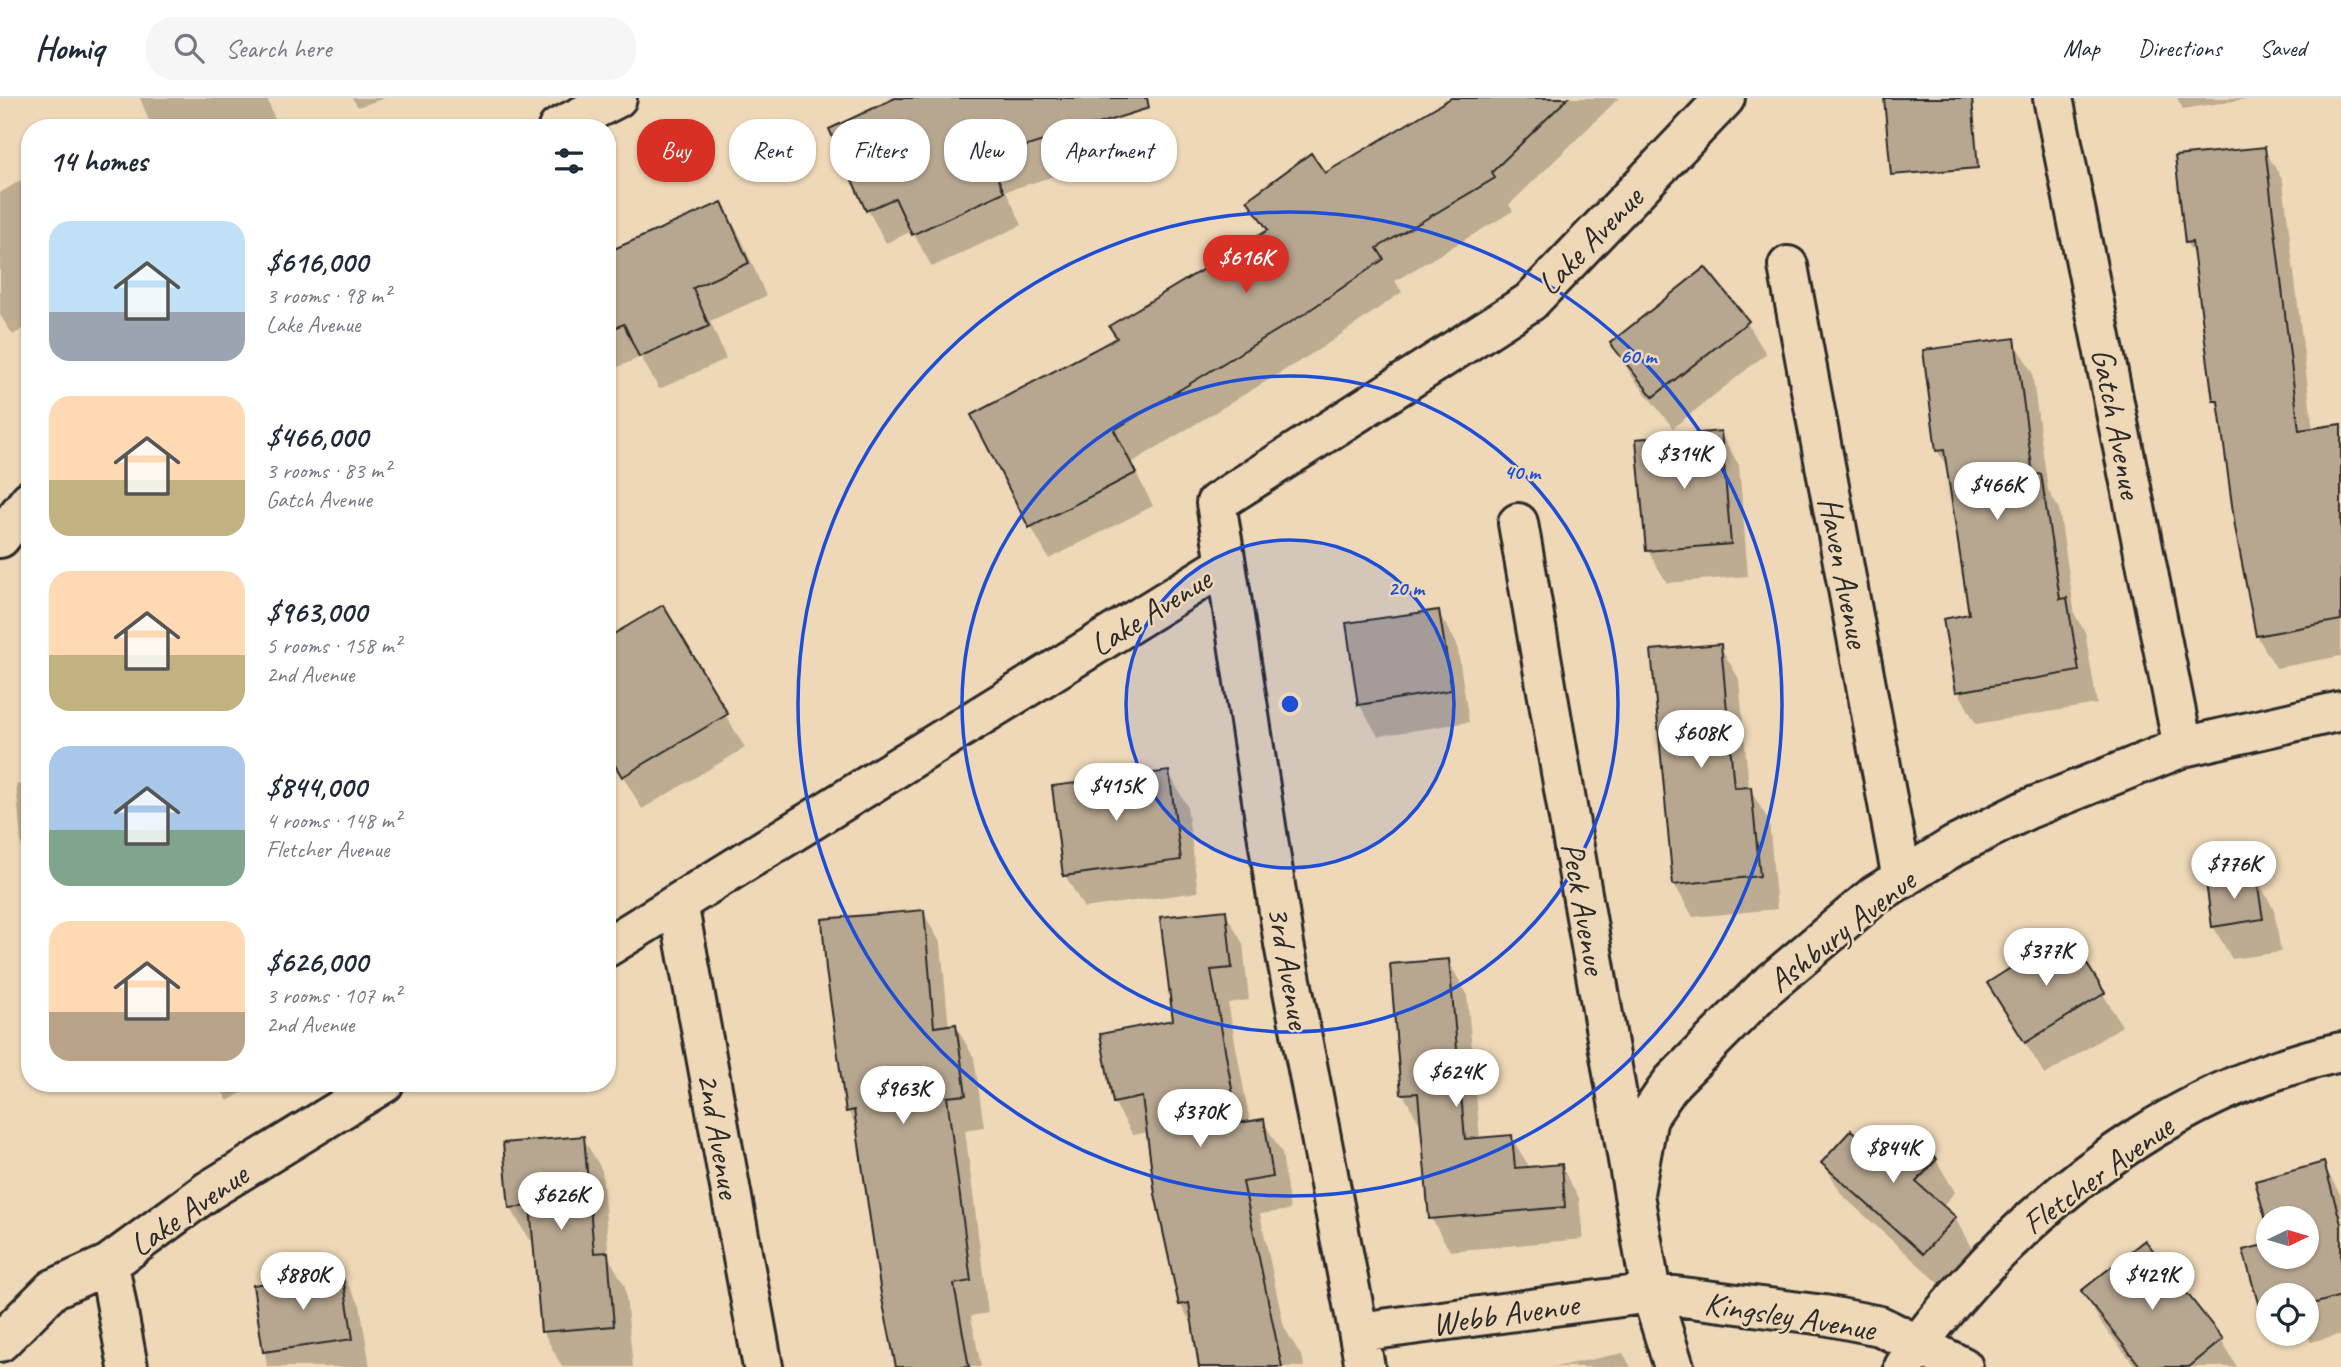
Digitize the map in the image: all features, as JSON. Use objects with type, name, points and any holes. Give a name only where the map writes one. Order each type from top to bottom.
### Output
[{"type":"street","points":[[576,119],[617,98]]},
{"type":"street","name":"Lake Avenue","points":[[616,941],[1226,564],[1216,503],[1530,302],[1725,98]]},
{"type":"street","name":"Gatch Avenue","points":[[2053,98],[2183,747]]},
{"type":"street","name":"Haven Avenue","points":[[1788,266],[1902,878]]},
{"type":"street","points":[[0,538],[21,511]]},
{"type":"street","name":"Peck Avenue","points":[[1518,523],[1651,1293]]},
{"type":"street","name":"3rd Avenue","points":[[1226,564],[1284,944],[1362,1350]]},
{"type":"street","name":"Ashbury Avenue","points":[[1634,1193],[1648,1117],[1672,1082],[1764,989],[1875,895],[1954,846],[2028,809],[2183,747],[2341,710]]},
{"type":"street","name":"2nd Avenue","points":[[678,903],[763,1367]]},
{"type":"street","name":"Fletcher Avenue","points":[[1911,1355],[2006,1242],[2063,1191],[2124,1146],[2191,1108],[2260,1077],[2341,1052]]},
{"type":"street","name":"Lake Avenue","points":[[0,1342],[53,1289],[109,1264],[208,1191],[369,1092]]},
{"type":"street","points":[[109,1264],[128,1367]]},
{"type":"street","points":[[1651,1293],[1674,1367]]},
{"type":"street","name":"Webb Avenue","points":[[1362,1350],[1651,1293]]},
{"type":"street","name":"Kingsley Avenue","points":[[1651,1293],[1824,1315],[1880,1326],[1911,1355],[1963,1367]]},
{"type":"building","points":[[895,98],[1147,98],[1149,108],[1114,119],[1041,119],[1041,142],[1027,146],[1027,119],[944,119],[944,182],[1000,182],[1004,192],[912,235],[895,198],[866,211],[853,182],[930,182],[930,119],[850,119]]},
{"type":"building","points":[[1451,98],[1568,98],[1492,172],[1495,178],[1377,248],[1384,259],[1304,314],[1114,430],[1136,473],[1029,528],[971,415],[1117,338],[1109,326],[1268,230],[1247,200],[1311,153],[1325,173]]},
{"type":"building","points":[[1884,98],[1972,98],[1978,168],[1891,175]]},
{"type":"building","points":[[2265,147],[2299,430],[2341,424],[2341,620],[2256,636],[2235,527],[2218,401],[2213,401],[2192,242],[2185,243],[2175,156]]},
{"type":"building","points":[[722,202],[749,263],[693,288],[709,326],[639,357],[624,324],[616,327],[616,248]]},
{"type":"building","points":[[1705,267],[1749,321],[1653,397],[1610,343]]},
{"type":"building","points":[[2015,338],[2033,475],[2041,474],[2060,599],[2067,598],[2079,671],[1956,692],[1943,619],[1969,614],[1944,450],[1936,451],[1923,350]]},
{"type":"building","points":[[1721,431],[1731,544],[1646,551],[1636,439]]},
{"type":"building","points":[[663,605],[728,714],[622,777],[616,767],[616,633]]},
{"type":"building","points":[[1439,610],[1452,690],[1358,705],[1346,623]]},
{"type":"building","points":[[1721,644],[1734,788],[1751,787],[1760,876],[1673,885],[1651,650]]},
{"type":"building","points":[[1169,771],[1181,860],[1063,876],[1052,786]]},
{"type":"building","points":[[2256,875],[2263,919],[2212,927],[2206,882]]},
{"type":"building","points":[[924,910],[934,1027],[956,1024],[966,1095],[947,1097],[971,1281],[954,1284],[969,1367],[896,1367],[881,1294],[854,1110],[846,1112],[826,970],[822,919]]},
{"type":"building","points":[[1226,910],[1232,968],[1211,970],[1238,1123],[1264,1119],[1273,1177],[1243,1182],[1282,1367],[1199,1367],[1189,1303],[1179,1305],[1155,1194],[1142,1097],[1113,1103],[1100,1034],[1173,1020],[1160,917]]},
{"type":"building","points":[[2067,932],[2105,993],[2025,1043],[1987,983]]},
{"type":"building","points":[[1449,959],[1465,1139],[1512,1135],[1515,1168],[1562,1164],[1565,1207],[1429,1219],[1418,1093],[1401,1094],[1390,964]]},
{"type":"building","points":[[1851,1130],[1879,1156],[1904,1130],[1937,1159],[1916,1182],[1956,1217],[1923,1254],[1821,1163]]},
{"type":"building","points":[[584,1136],[594,1253],[608,1252],[614,1326],[541,1332],[530,1206],[509,1208],[503,1143]]},
{"type":"building","points":[[2324,1162],[2341,1224],[2341,1296],[2319,1302],[2319,1283],[2256,1283],[2256,1296],[2243,1250],[2256,1247],[2256,1269],[2319,1269],[2319,1206],[2262,1206],[2255,1181]]},
{"type":"building","points":[[2145,1240],[2223,1339],[2189,1367],[2141,1367],[2081,1291]]},
{"type":"building","points":[[342,1271],[353,1339],[263,1352],[253,1285]]}]
